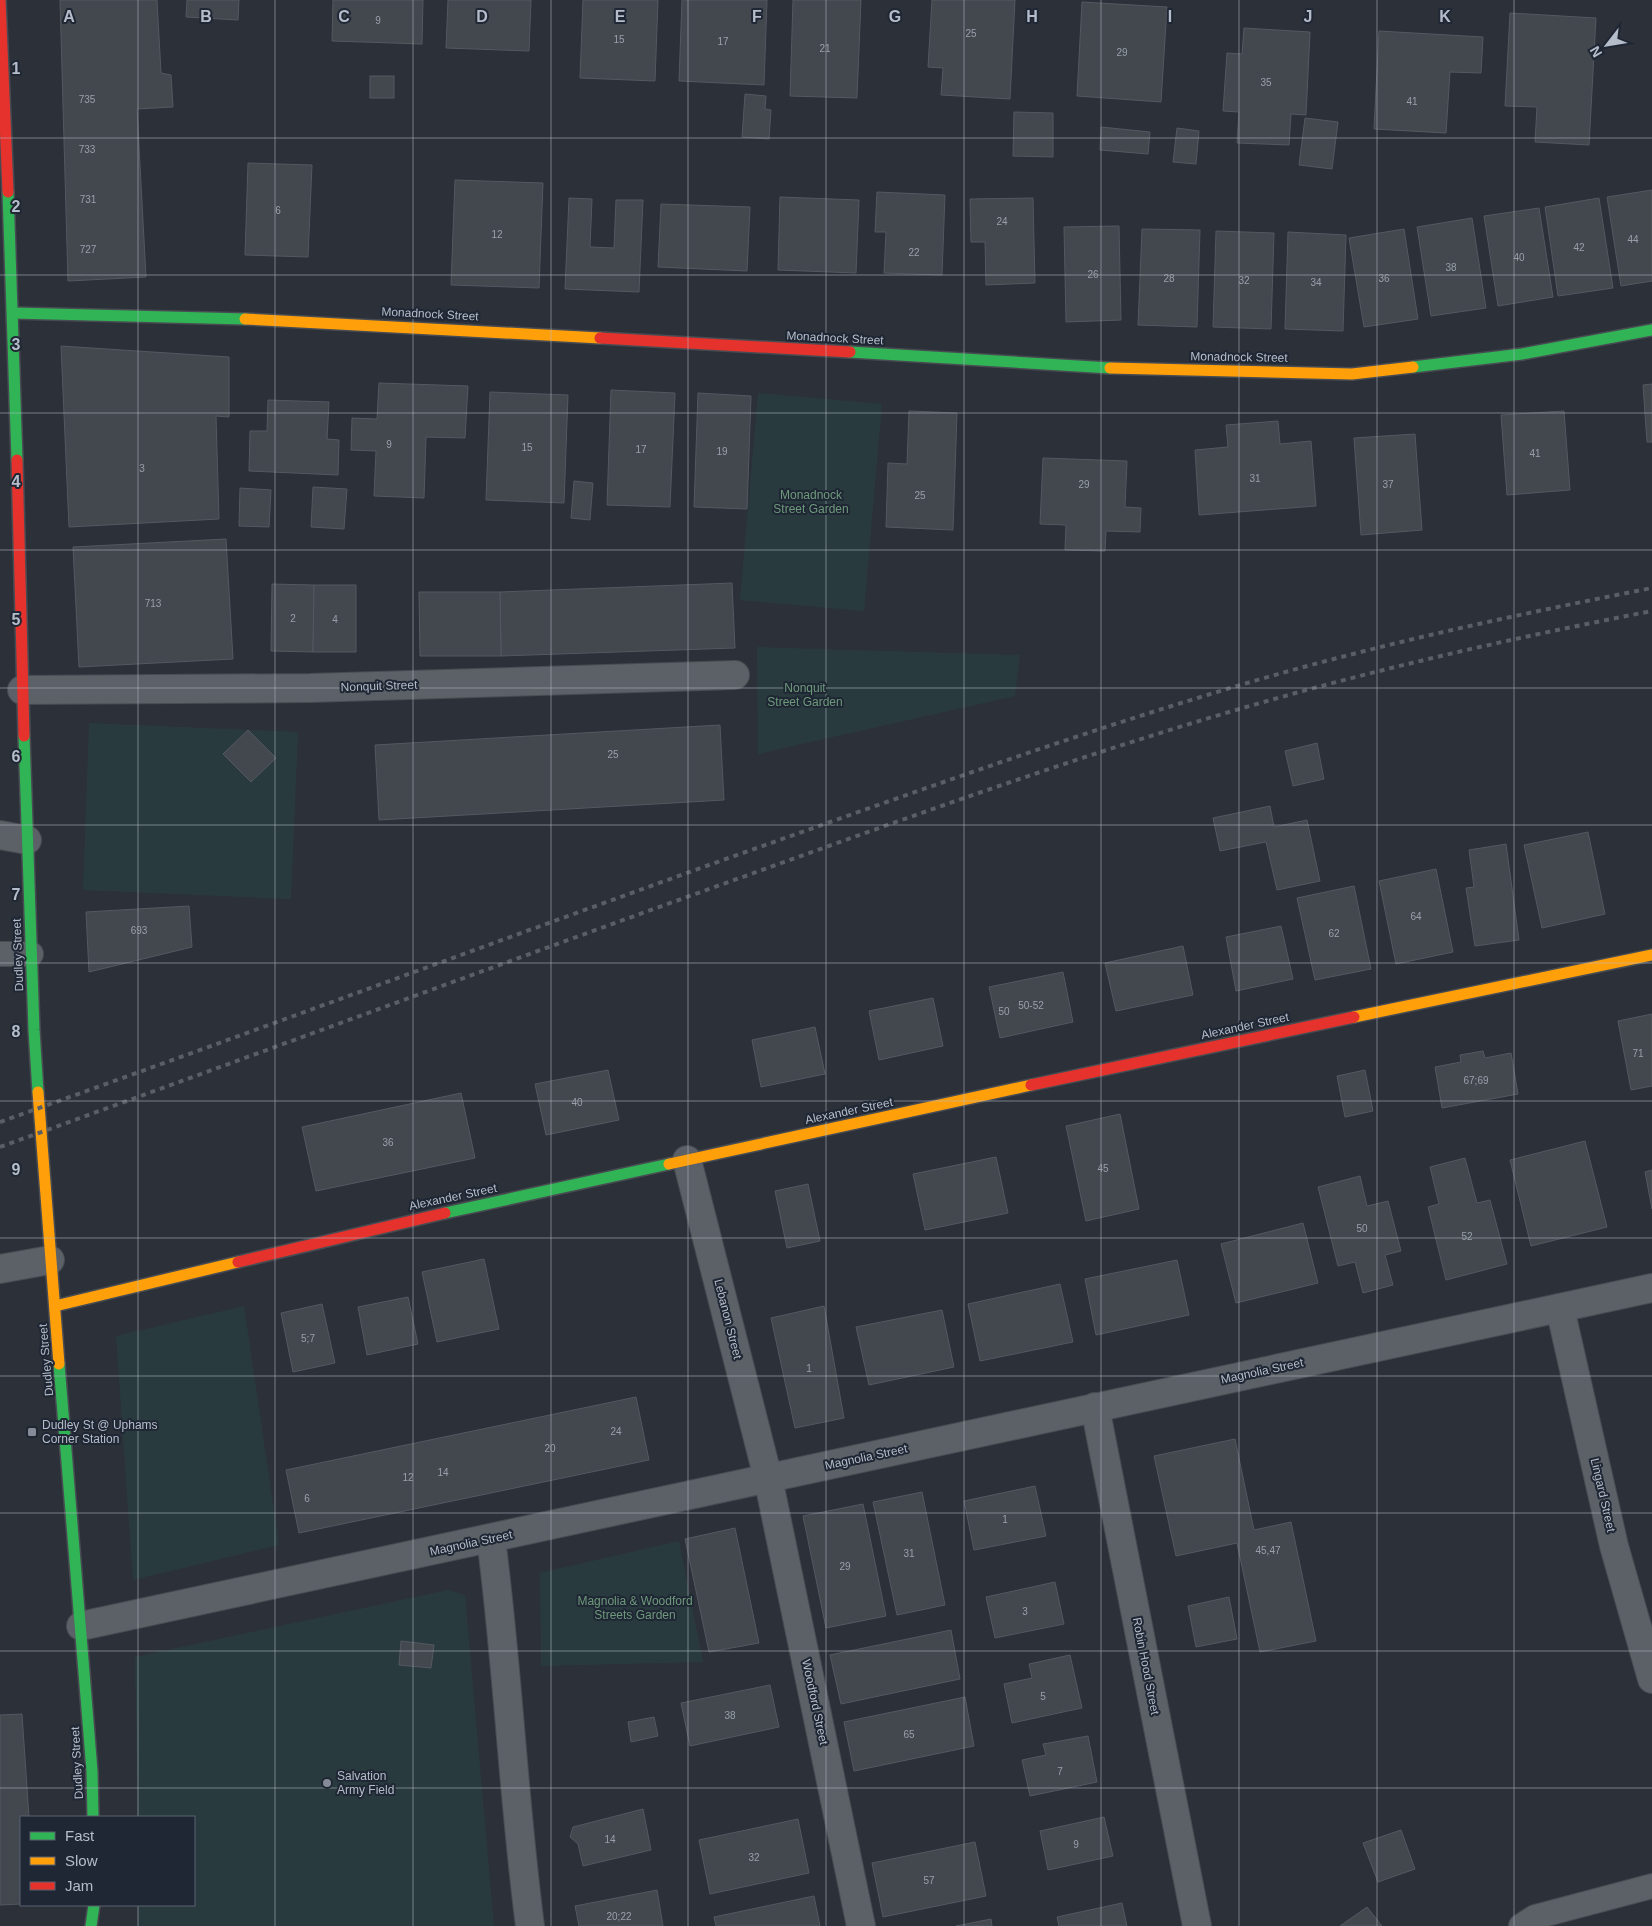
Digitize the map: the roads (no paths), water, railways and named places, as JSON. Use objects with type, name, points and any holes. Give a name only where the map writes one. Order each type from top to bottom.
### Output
[{"type":"street","name":"Dudley Street","points":[[0,0],[6,280],[13,313],[26,840],[34,1030],[50,1260],[92,1771],[93,1816]]},
{"type":"street","name":"Monadnock Street","points":[[13,313],[285,320],[966,358],[1081,367],[1352,374],[1522,354],[1652,330]]},
{"type":"street","name":"Nonquit Street","points":[[22,690],[310,688],[735,675]]},
{"type":"street","points":[[0,835],[26,840]]},
{"type":"street","name":"Alexander Street","points":[[55,1306],[407,1221],[1652,955]]},
{"type":"street","name":"Lebanon Street","points":[[688,1160],[768,1478]]},
{"type":"street","points":[[0,1269],[50,1260]]},
{"type":"street","name":"Magnolia Street","points":[[81,1626],[1652,1288]]},
{"type":"street","name":"Lingard Street","points":[[1560,1308],[1614,1546],[1652,1679]]},
{"type":"street","name":"Robin Hood Street","points":[[1095,1407],[1197,1926]]},
{"type":"street","name":"Woodford Street","points":[[768,1478],[861,1926]]},
{"type":"street","points":[[491,1539],[503,1633],[518,1839],[530,1926]]},
{"type":"street","points":[[91,1926],[94,1906]]},
{"type":"lane","points":[[0,954],[32,954]]},
{"type":"lane","points":[[1522,1926],[1535,1917],[1652,1886]]},
{"type":"railway","points":[[0,1122],[723,860],[974,771],[1100,729],[1227,689],[1332,659],[1491,621],[1652,588]]},
{"type":"railway","points":[[0,1147],[850,838],[1106,750],[1287,695],[1390,668],[1547,632],[1652,611]]},
{"type":"place","name":"Dudley St @ Uphams Corner Station","points":[[32,1432]]},
{"type":"place","name":"Salvation Army Field","points":[[327,1783]]},
{"type":"park label","name":"Monadnock Street Garden","points":[[811,502]]},
{"type":"park label","name":"Nonquit Street Garden","points":[[805,695]]},
{"type":"park label","name":"Magnolia & Woodford Streets Garden","points":[[635,1608]]}]
